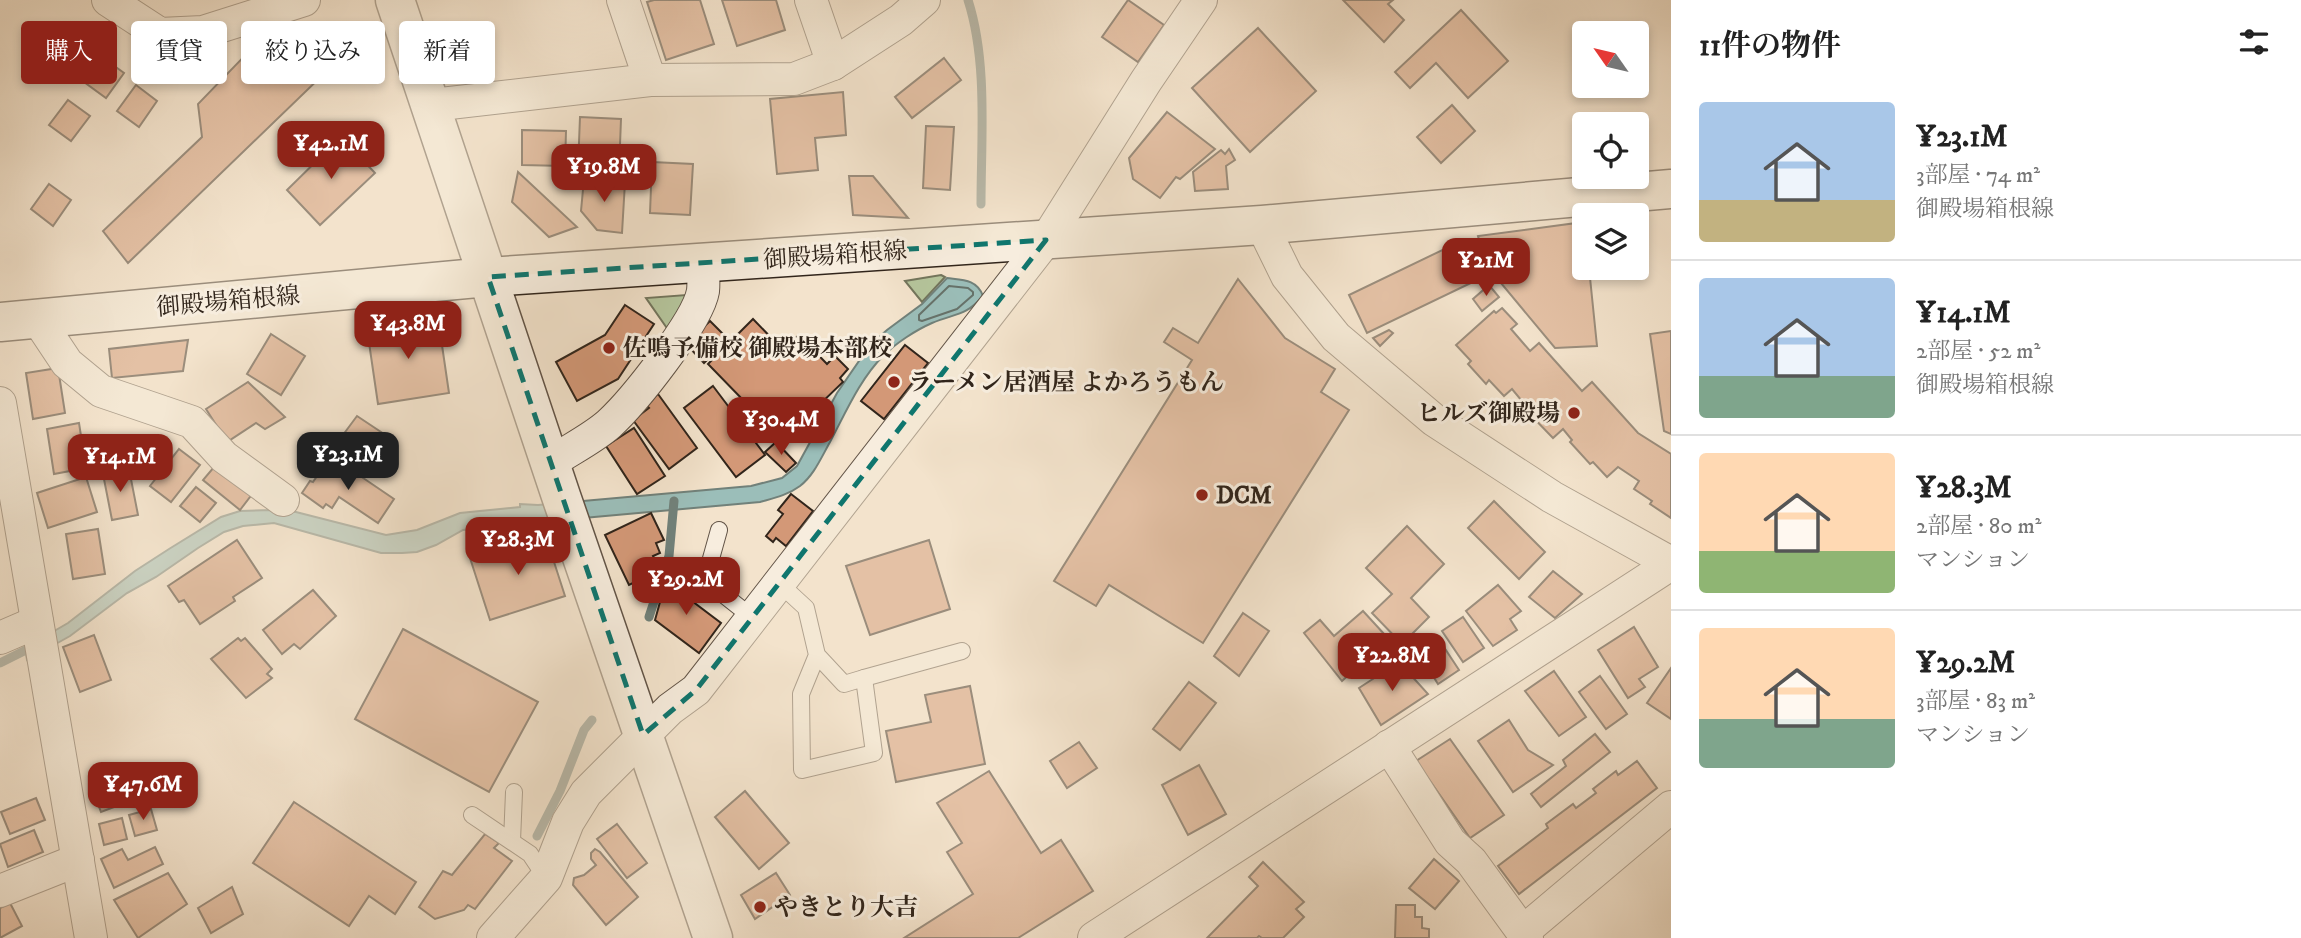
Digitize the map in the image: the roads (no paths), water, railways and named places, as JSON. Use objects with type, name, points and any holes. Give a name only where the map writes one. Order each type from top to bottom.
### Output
[{"type":"main road","points":[[395,0],[713,938]]},
{"type":"main road","name":"御殿場箱根線","points":[[0,322],[488,277],[1262,225],[1671,189]]},
{"type":"street","points":[[118,4],[160,34],[203,32],[304,0]]},
{"type":"street","points":[[623,0],[650,80]]},
{"type":"street","points":[[811,0],[833,64]]},
{"type":"street","points":[[432,105],[650,80],[794,79],[833,64],[901,20],[924,0]]},
{"type":"street","points":[[494,938],[546,878],[568,822],[586,793],[670,709],[696,690],[1046,240],[1146,81],[1201,0]]},
{"type":"street","points":[[1094,938],[1671,563],[1552,497],[1434,420],[1336,337],[1286,276],[1262,225]]},
{"type":"street","points":[[561,494],[609,424],[634,397],[687,327],[703,292],[703,263]]},
{"type":"street","points":[[37,318],[67,363],[101,391],[192,422],[224,457],[283,500]]},
{"type":"street","points":[[0,403],[91,938]]},
{"type":"street","points":[[0,638],[37,622]]},
{"type":"street","points":[[1389,746],[1450,842],[1471,861],[1515,930],[1671,807]]},
{"type":"street","points":[[0,891],[78,860]]},
{"type":"lane","points":[[719,530],[705,580],[753,618]]},
{"type":"lane","points":[[780,584],[806,608],[817,655],[844,684],[962,651]]},
{"type":"lane","points":[[817,655],[801,694],[802,770],[874,753],[864,678]]},
{"type":"lane","points":[[512,841],[514,792]]},
{"type":"lane","points":[[472,815],[530,854],[546,878]]},
{"type":"water","points":[[947,278],[973,283],[983,296],[965,311],[913,333],[883,356],[860,386],[813,471],[805,482],[786,494],[760,502],[463,530],[436,545],[417,552],[402,553],[381,553],[274,523],[243,526],[224,532],[198,548],[127,593],[70,636],[27,660],[25,648],[68,623],[135,571],[221,517],[240,511],[296,512],[386,535],[417,530],[460,513],[520,507],[520,504],[538,505],[751,486],[782,478],[797,466],[837,393],[870,345],[922,304]]},
{"type":"waterway","points":[[968,0],[981,75],[981,204]]},
{"type":"waterway","points":[[649,617],[669,556],[674,501]]},
{"type":"waterway","points":[[0,663],[36,645]]},
{"type":"waterway","points":[[537,836],[560,791],[584,730],[592,720]]},
{"type":"place","name":"佐鳴予備校 御殿場本部校","points":[[609,348]]},
{"type":"place","name":"ラーメン居酒屋 よかろうもん","points":[[894,382]]},
{"type":"place","name":"ヒルズ御殿場","points":[[1574,413]]},
{"type":"place","name":"DCM","points":[[1202,495]]},
{"type":"place","name":"やきとり大吉","points":[[760,907]]}]
